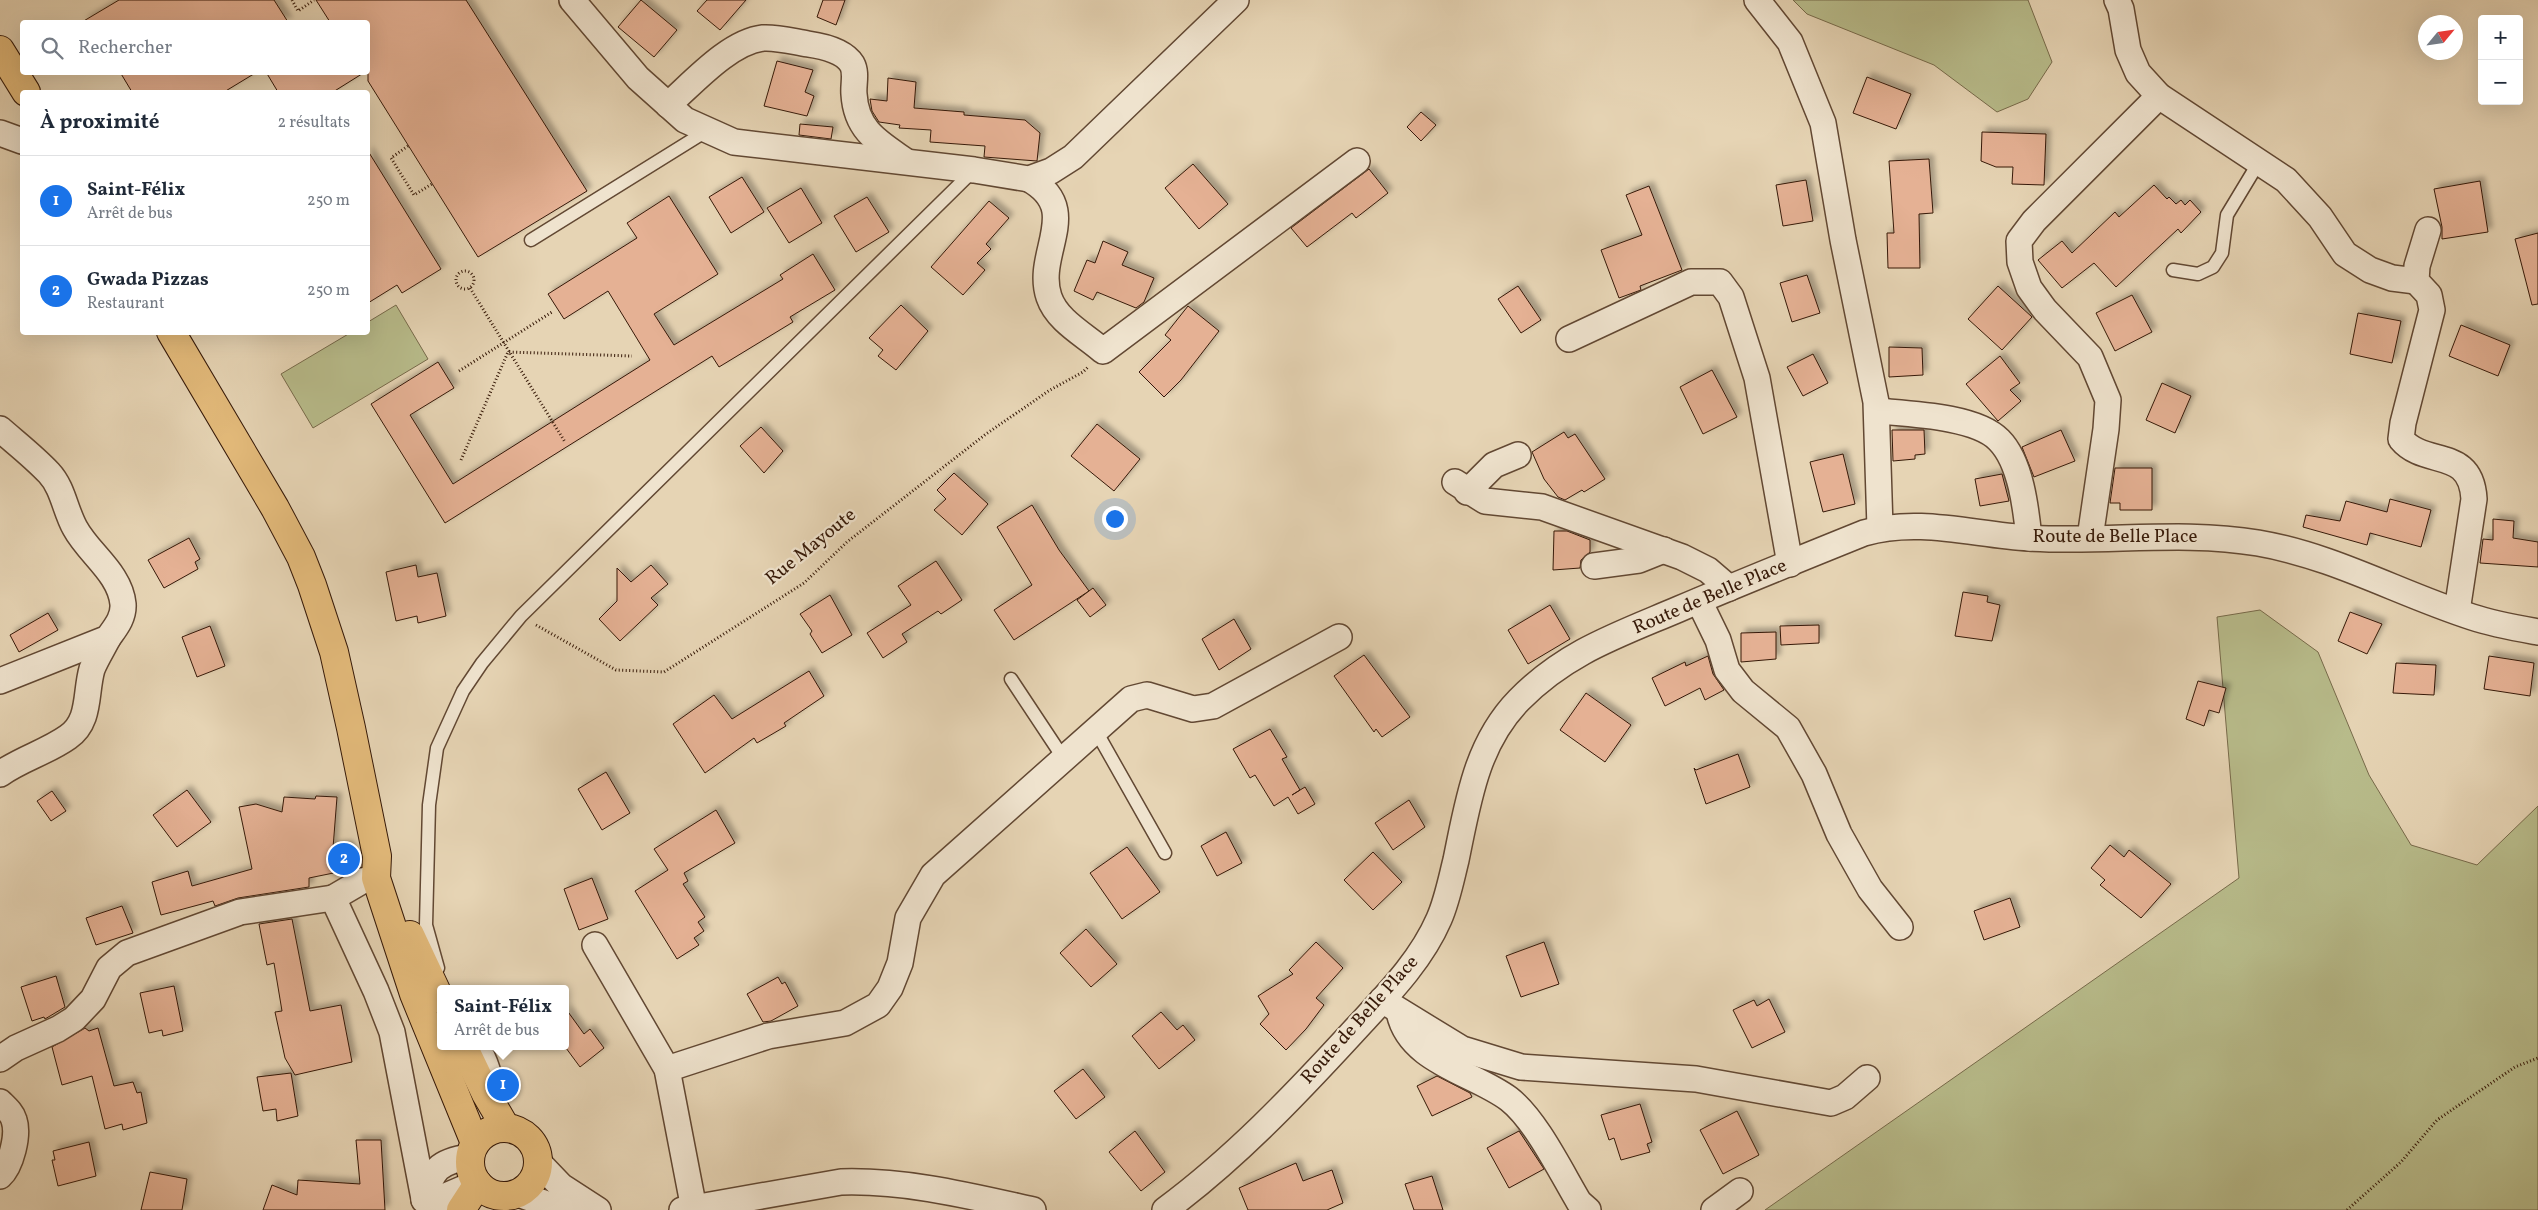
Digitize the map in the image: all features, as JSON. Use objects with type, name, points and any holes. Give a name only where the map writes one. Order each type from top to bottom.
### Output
[{"type":"main road","points":[[0,50],[25,90]]},
{"type":"main road","points":[[173,335],[275,508],[301,557],[312,584],[334,652],[377,867],[414,994],[430,1032],[475,1167],[488,1193],[505,1200],[530,1185],[538,1170],[538,1162],[532,1142],[516,1130],[506,1128],[494,1129],[484,1134],[475,1167],[461,1210]]},
{"type":"main road","points":[[377,867],[391,879],[409,934],[437,993]]},
{"type":"main road","points":[[465,1050],[491,1103],[506,1128]]},
{"type":"street","points":[[572,0],[638,78],[685,120],[734,142],[974,170],[1029,179],[1043,187],[1054,202],[1056,220],[1047,273],[1048,297],[1058,315],[1103,351],[1357,161]]},
{"type":"street","points":[[1029,179],[1051,171],[1073,158],[1236,0]]},
{"type":"street","points":[[1757,0],[1790,42],[1823,124],[1843,240],[1877,411],[1880,528]]},
{"type":"street","points":[[2117,0],[2121,9],[2128,50],[2138,73],[2159,96],[2286,180],[2320,217],[2345,254],[2370,270],[2392,278],[2416,281],[2429,295],[2432,310],[2403,423],[2401,439],[2409,448],[2445,459],[2462,468],[2473,482],[2474,500],[2457,611]]},
{"type":"street","points":[[668,105],[715,62],[743,45],[764,38],[819,45],[842,54],[852,65],[854,95],[861,125],[878,142],[908,162]]},
{"type":"street","points":[[2090,538],[2106,429],[2108,400],[2090,357],[2045,310],[2029,288],[2020,262],[2019,240],[2034,221],[2159,96]]},
{"type":"street","points":[[0,133],[20,140]]},
{"type":"street","points":[[2416,281],[2417,266],[2428,230]]},
{"type":"street","points":[[1569,339],[1691,282],[1720,282],[1731,297],[1757,378],[1790,564]]},
{"type":"street","points":[[1877,411],[1949,419],[1977,428],[1998,439],[2010,458],[2024,496],[2029,538]]},
{"type":"street","points":[[0,429],[49,474],[62,495],[74,528],[118,583],[124,606],[119,623],[108,638],[92,670],[84,716],[79,727],[70,737],[15,764],[0,774]]},
{"type":"street","points":[[1518,455],[1494,465],[1461,487],[1485,501],[1542,507],[1664,550],[1708,570],[1729,588]]},
{"type":"street","name":"Route de Belle Place","points":[[1165,1210],[1221,1166],[1302,1086],[1390,1006],[1408,970],[1426,945],[1440,918],[1450,885],[1477,769],[1495,728],[1518,701],[1549,671],[1585,649],[1729,588],[1880,528],[1912,525],[2029,538],[2218,538],[2259,543],[2327,561],[2457,611],[2538,632]]},
{"type":"street","points":[[1594,566],[1631,562],[1664,550]]},
{"type":"street","points":[[1699,601],[1718,640],[1727,670],[1743,691],[1788,728],[1814,774],[1844,842],[1870,889],[1900,927]]},
{"type":"street","points":[[667,1069],[768,1036],[845,1023],[878,1005],[890,988],[900,963],[908,918],[933,875],[1131,699],[1147,694],[1193,709],[1213,706],[1339,637]]},
{"type":"street","points":[[0,681],[108,638]]},
{"type":"street","points":[[0,1059],[23,1044],[58,1029],[74,1019],[92,999],[108,968],[127,953],[240,912],[333,898],[362,881],[377,867]]},
{"type":"street","points":[[333,898],[376,991],[392,1032],[427,1206]]},
{"type":"street","points":[[595,945],[667,1069],[688,1209],[841,1182],[858,1181],[922,1187],[1001,1206],[1033,1210]]},
{"type":"street","points":[[1390,1006],[1462,1049],[1521,1067],[1696,1079],[1831,1103],[1844,1097],[1867,1078]]},
{"type":"street","points":[[1390,1006],[1411,1039],[1427,1054],[1509,1099],[1527,1116],[1579,1202],[1588,1210]]},
{"type":"street","points":[[392,1032],[430,1032]]},
{"type":"street","points":[[0,1102],[11,1113],[15,1122],[15,1136],[9,1160],[0,1176]]},
{"type":"street","points":[[427,1206],[429,1183],[437,1169],[445,1162],[475,1167]]},
{"type":"street","points":[[538,1162],[561,1186],[598,1210]]},
{"type":"street","points":[[1714,1210],[1740,1191]]},
{"type":"street","points":[[505,1200],[583,1210]]},
{"type":"lane","points":[[531,240],[708,130]]},
{"type":"lane","points":[[2173,270],[2198,274],[2213,267],[2222,253],[2227,216],[2259,162]]},
{"type":"lane","points":[[446,985],[436,965],[426,925],[429,805],[437,748],[463,691],[482,663],[521,616],[974,170]]},
{"type":"lane","points":[[1011,679],[1064,759]]},
{"type":"lane","points":[[1096,731],[1164,852]]},
{"type":"lane","points":[[486,1050],[492,1062],[497,1082],[491,1103]]},
{"type":"path","points":[[292,0],[298,11],[314,0]]},
{"type":"path","points":[[408,146],[390,158],[414,195],[432,184]]},
{"type":"path","points":[[460,272],[472,274],[474,283],[470,288],[460,288],[458,286],[457,275],[460,272]]},
{"type":"path","points":[[470,288],[565,442]]},
{"type":"path","points":[[458,371],[552,312]]},
{"type":"path","name":"Rue Mayoute","points":[[521,616],[616,670],[664,672],[804,583],[847,542],[978,440],[1050,390],[1083,372],[1103,351]]},
{"type":"path","points":[[508,352],[632,356]]},
{"type":"path","points":[[461,460],[508,352]]},
{"type":"path","points":[[2348,1210],[2401,1162],[2437,1120],[2515,1067],[2538,1058]]},
{"type":"green space","points":[[1793,0],[2028,0],[2052,62],[2028,99],[1997,112],[1934,65],[1807,14]]},
{"type":"green space","points":[[396,305],[428,359],[313,428],[281,374],[347,335],[370,335],[370,321]]},
{"type":"green space","points":[[2260,610],[2318,652],[2369,775],[2411,845],[2477,865],[2538,806],[2538,1210],[1765,1210],[2239,878],[2217,617]]},
{"type":"building","points":[[119,0],[274,0],[287,20],[85,20]]},
{"type":"building","points":[[316,0],[466,0],[587,191],[478,257],[368,81],[368,75],[370,75],[370,20],[329,20]]},
{"type":"building","points":[[641,0],[677,30],[654,57],[618,27]]},
{"type":"building","points":[[707,0],[746,0],[720,30],[697,11]]},
{"type":"building","points":[[823,0],[845,0],[836,25],[817,17]]},
{"type":"building","points":[[777,61],[813,70],[805,92],[814,96],[807,116],[764,106]]},
{"type":"building","points":[[122,75],[252,75],[227,90],[131,90]]},
{"type":"building","points":[[268,75],[360,75],[336,90],[277,90]]},
{"type":"building","points":[[1867,77],[1911,94],[1896,129],[1853,113]]},
{"type":"building","points":[[888,78],[916,82],[914,108],[964,112],[964,115],[1025,120],[1040,133],[1037,161],[984,157],[985,146],[930,142],[931,130],[899,128],[900,125],[879,122],[872,111],[870,99],[887,101]]},
{"type":"building","points":[[1421,112],[1436,125],[1421,141],[1407,127]]},
{"type":"building","points":[[800,124],[833,127],[831,139],[799,135]]},
{"type":"building","points":[[1982,132],[2046,134],[2044,185],[2012,184],[2013,167],[1996,167],[1981,161]]},
{"type":"building","points":[[370,154],[441,269],[402,293],[397,285],[370,302]]},
{"type":"building","points":[[1929,159],[1933,213],[1919,214],[1920,268],[1888,268],[1887,233],[1894,233],[1889,161]]},
{"type":"building","points":[[1193,164],[1228,204],[1199,229],[1165,188]]},
{"type":"building","points":[[1369,169],[1388,193],[1356,218],[1352,213],[1307,247],[1291,228]]},
{"type":"building","points":[[742,177],[764,212],[731,233],[709,197]]},
{"type":"building","points":[[1806,180],[1813,221],[1783,226],[1776,185]]},
{"type":"building","points":[[2480,181],[2488,232],[2442,239],[2442,227],[2434,189]]},
{"type":"building","points":[[2154,185],[2167,199],[2169,197],[2176,204],[2181,200],[2185,205],[2190,200],[2201,212],[2181,233],[2178,229],[2116,287],[2094,263],[2062,288],[2038,260],[2062,241],[2072,253],[2115,212],[2119,217]]},
{"type":"building","points":[[1649,186],[1682,270],[1640,286],[1641,290],[1619,298],[1601,250],[1642,235],[1626,195]]},
{"type":"building","points":[[801,188],[822,223],[789,243],[767,208]]},
{"type":"building","points":[[669,196],[718,274],[654,314],[674,345],[783,279],[780,275],[813,254],[835,290],[790,317],[793,322],[719,367],[712,356],[445,523],[371,404],[438,362],[454,388],[410,415],[453,484],[650,360],[608,291],[564,319],[548,294],[637,238],[627,223]]},
{"type":"building","points":[[867,197],[889,232],[856,252],[834,216]]},
{"type":"building","points":[[989,201],[1009,218],[986,244],[991,249],[977,263],[985,270],[963,295],[931,267]]},
{"type":"building","points":[[2538,233],[2538,304],[2532,305],[2515,239]]},
{"type":"building","points":[[1103,241],[1128,252],[1122,265],[1154,278],[1144,302],[1136,308],[1097,292],[1093,300],[1074,291],[1087,260],[1095,263]]},
{"type":"building","points":[[1807,275],[1820,313],[1792,322],[1780,283]]},
{"type":"building","points":[[1518,286],[1541,320],[1521,333],[1498,299]]},
{"type":"building","points":[[1998,286],[2032,317],[2002,350],[1968,319]]},
{"type":"building","points":[[2132,295],[2152,332],[2115,351],[2096,313]]},
{"type":"building","points":[[901,305],[928,331],[896,370],[878,356],[883,350],[869,338]]},
{"type":"building","points":[[1188,306],[1219,331],[1181,380],[1164,397],[1139,372],[1171,340],[1165,335]]},
{"type":"building","points":[[2358,313],[2401,321],[2392,363],[2350,354]]},
{"type":"building","points":[[2461,325],[2510,345],[2498,376],[2449,356]]},
{"type":"building","points":[[1889,347],[1922,348],[1923,375],[1889,377]]},
{"type":"building","points":[[1813,354],[1828,383],[1803,396],[1787,367]]},
{"type":"building","points":[[2000,356],[2020,383],[2010,390],[2021,401],[1998,421],[1966,384]]},
{"type":"building","points":[[1712,370],[1737,417],[1703,434],[1680,387]]},
{"type":"building","points":[[2162,383],[2191,396],[2175,433],[2146,420]]},
{"type":"building","points":[[1097,424],[1140,459],[1114,491],[1071,456]]},
{"type":"building","points":[[761,427],[783,451],[764,473],[740,446]]},
{"type":"building","points":[[1892,430],[1924,430],[1925,454],[1915,455],[1915,459],[1893,461]]},
{"type":"building","points":[[2061,430],[2075,461],[2034,477],[2022,447]]},
{"type":"building","points":[[1564,432],[1568,438],[1575,434],[1605,479],[1584,492],[1582,490],[1565,500],[1558,497],[1544,479],[1532,452]]},
{"type":"building","points":[[1843,454],[1855,504],[1823,512],[1810,462]]},
{"type":"building","points":[[2115,468],[2152,468],[2152,510],[2120,510],[2120,503],[2110,503]]},
{"type":"building","points":[[954,473],[988,504],[962,535],[934,510],[946,499],[937,490]]},
{"type":"building","points":[[2002,474],[2009,501],[1980,506],[1975,479]]},
{"type":"building","points":[[2390,499],[2431,510],[2421,547],[2370,533],[2367,545],[2303,527],[2306,515],[2340,521],[2346,501],[2387,512]]},
{"type":"building","points":[[1032,505],[1059,550],[1089,591],[1014,640],[994,610],[1032,585],[997,527]]},
{"type":"building","points":[[2493,519],[2514,521],[2513,538],[2538,542],[2538,567],[2480,563],[2483,539],[2493,540]]},
{"type":"building","points":[[1554,531],[1567,531],[1590,540],[1590,552],[1581,560],[1580,568],[1553,570]]},
{"type":"building","points":[[189,538],[200,559],[195,562],[198,569],[164,588],[148,560]]},
{"type":"building","points":[[936,561],[962,600],[941,614],[938,611],[902,634],[907,642],[883,658],[867,633],[911,605],[898,586]]},
{"type":"building","points":[[416,565],[418,577],[437,573],[446,616],[418,623],[417,616],[396,621],[386,572]]},
{"type":"building","points":[[651,565],[668,584],[651,598],[658,605],[620,641],[599,619],[617,601],[617,568],[631,582]]},
{"type":"building","points":[[1093,588],[1106,605],[1090,617],[1077,600]]},
{"type":"building","points":[[1963,592],[1988,596],[1987,602],[2000,605],[1992,641],[1955,636]]},
{"type":"building","points":[[830,595],[852,635],[822,653],[810,634],[812,631],[800,614]]},
{"type":"building","points":[[1550,605],[1570,639],[1528,664],[1508,630]]},
{"type":"building","points":[[2350,612],[2382,624],[2367,654],[2338,641]]},
{"type":"building","points":[[48,613],[58,630],[19,652],[10,635]]},
{"type":"building","points":[[1234,619],[1251,649],[1219,670],[1202,639]]},
{"type":"building","points":[[1819,625],[1819,643],[1781,645],[1780,626]]},
{"type":"building","points":[[210,626],[225,666],[197,677],[182,637]]},
{"type":"building","points":[[1776,632],[1776,659],[1741,662],[1741,633]]},
{"type":"building","points":[[1364,655],[1410,717],[1382,737],[1376,729],[1374,732],[1334,676]]},
{"type":"building","points":[[1708,656],[1713,674],[1724,690],[1705,700],[1700,688],[1665,706],[1652,678],[1685,662],[1686,666]]},
{"type":"building","points":[[2489,656],[2534,663],[2530,696],[2484,689]]},
{"type":"building","points":[[2396,663],[2436,665],[2434,695],[2393,693]]},
{"type":"building","points":[[809,671],[824,696],[784,723],[786,726],[757,743],[754,738],[705,773],[673,724],[714,695],[732,719]]},
{"type":"building","points":[[2198,681],[2226,688],[2219,713],[2209,710],[2204,726],[2186,719]]},
{"type":"building","points":[[1586,693],[1631,725],[1605,762],[1560,730]]},
{"type":"building","points":[[1270,729],[1287,757],[1282,759],[1300,790],[1292,795],[1305,787],[1315,804],[1298,814],[1288,797],[1274,806],[1255,775],[1250,778],[1233,749]]},
{"type":"building","points":[[1738,754],[1750,787],[1706,804],[1694,768],[1696,770]]},
{"type":"building","points":[[606,772],[630,813],[602,830],[578,789]]},
{"type":"building","points":[[187,790],[211,822],[177,847],[153,815]]},
{"type":"building","points":[[52,791],[66,811],[51,821],[37,801]]},
{"type":"building","points":[[316,796],[337,797],[333,848],[349,845],[353,869],[309,878],[309,887],[238,898],[215,906],[213,901],[161,915],[152,882],[188,871],[192,886],[252,869],[239,807],[256,804],[282,812],[284,797],[315,799]]},
{"type":"building","points":[[1409,800],[1425,827],[1393,850],[1375,823]]},
{"type":"building","points":[[716,810],[735,843],[684,873],[688,881],[683,884],[705,917],[698,922],[704,931],[694,938],[699,945],[677,959],[635,891],[668,870],[654,849]]},
{"type":"building","points":[[1226,832],[1242,863],[1217,876],[1201,846]]},
{"type":"building","points":[[2110,845],[2124,857],[2129,850],[2171,884],[2141,918],[2100,885],[2105,880],[2091,868]]},
{"type":"building","points":[[1127,847],[1160,892],[1122,919],[1090,873]]},
{"type":"building","points":[[1373,852],[1402,882],[1373,910],[1344,880]]},
{"type":"building","points":[[592,878],[608,919],[579,930],[564,889]]},
{"type":"building","points":[[2010,898],[2020,927],[1984,940],[1974,911]]},
{"type":"building","points":[[122,906],[133,933],[96,945],[86,918]]},
{"type":"building","points":[[292,919],[310,1011],[341,1005],[352,1062],[295,1075],[285,1058],[275,1012],[282,1011],[274,963],[267,965],[259,924]]},
{"type":"building","points":[[1086,929],[1117,964],[1091,987],[1060,953]]},
{"type":"building","points":[[1316,942],[1343,968],[1316,998],[1324,1005],[1306,1029],[1286,1050],[1260,1024],[1269,1014],[1258,996],[1293,974],[1289,970]]},
{"type":"building","points":[[1544,942],[1559,984],[1521,997],[1506,956]]},
{"type":"building","points":[[56,976],[65,1007],[45,1019],[44,1017],[32,1021],[21,987]]},
{"type":"building","points":[[778,977],[782,984],[785,982],[798,1006],[771,1021],[763,1022],[747,994]]},
{"type":"building","points":[[174,986],[183,1031],[163,1036],[162,1030],[149,1033],[140,993]]},
{"type":"building","points":[[1769,999],[1785,1032],[1752,1048],[1733,1010],[1754,1000],[1757,1006]]},
{"type":"building","points":[[1161,1012],[1177,1030],[1183,1025],[1195,1040],[1159,1069],[1132,1036]]},
{"type":"building","points":[[569,1013],[584,1034],[590,1029],[604,1048],[580,1067],[567,1050],[569,1050]]},
{"type":"building","points":[[85,1028],[89,1031],[98,1028],[114,1086],[133,1082],[137,1093],[141,1092],[147,1123],[123,1130],[122,1124],[105,1129],[92,1076],[62,1085],[52,1047]]},
{"type":"building","points":[[1083,1069],[1105,1097],[1076,1119],[1054,1091]]},
{"type":"building","points":[[291,1073],[298,1116],[277,1121],[276,1109],[263,1111],[257,1077]]},
{"type":"building","points":[[1437,1076],[1470,1093],[1472,1097],[1432,1116],[1417,1086]]},
{"type":"building","points":[[1640,1104],[1652,1142],[1647,1144],[1650,1152],[1621,1160],[1614,1138],[1609,1140],[1601,1115]]},
{"type":"building","points":[[1737,1111],[1759,1155],[1723,1174],[1700,1130]]},
{"type":"building","points":[[1135,1131],[1165,1172],[1141,1191],[1109,1152]]},
{"type":"building","points":[[1519,1131],[1544,1169],[1509,1188],[1487,1148]]},
{"type":"building","points":[[356,1140],[381,1140],[385,1210],[263,1210],[272,1185],[297,1195],[298,1180],[360,1184]]},
{"type":"building","points":[[89,1142],[96,1176],[58,1186],[52,1160],[55,1160],[53,1151]]},
{"type":"building","points":[[1296,1163],[1303,1181],[1332,1170],[1343,1203],[1327,1210],[1248,1210],[1239,1188]]},
{"type":"building","points":[[150,1172],[187,1179],[182,1210],[141,1210]]},
{"type":"building","points":[[1432,1176],[1443,1210],[1414,1210],[1405,1184]]},
{"type":"place","name":"Gwada Pizzas","points":[[344,859]]},
{"type":"place","name":"Saint-Félix","points":[[503,1085]]}]
